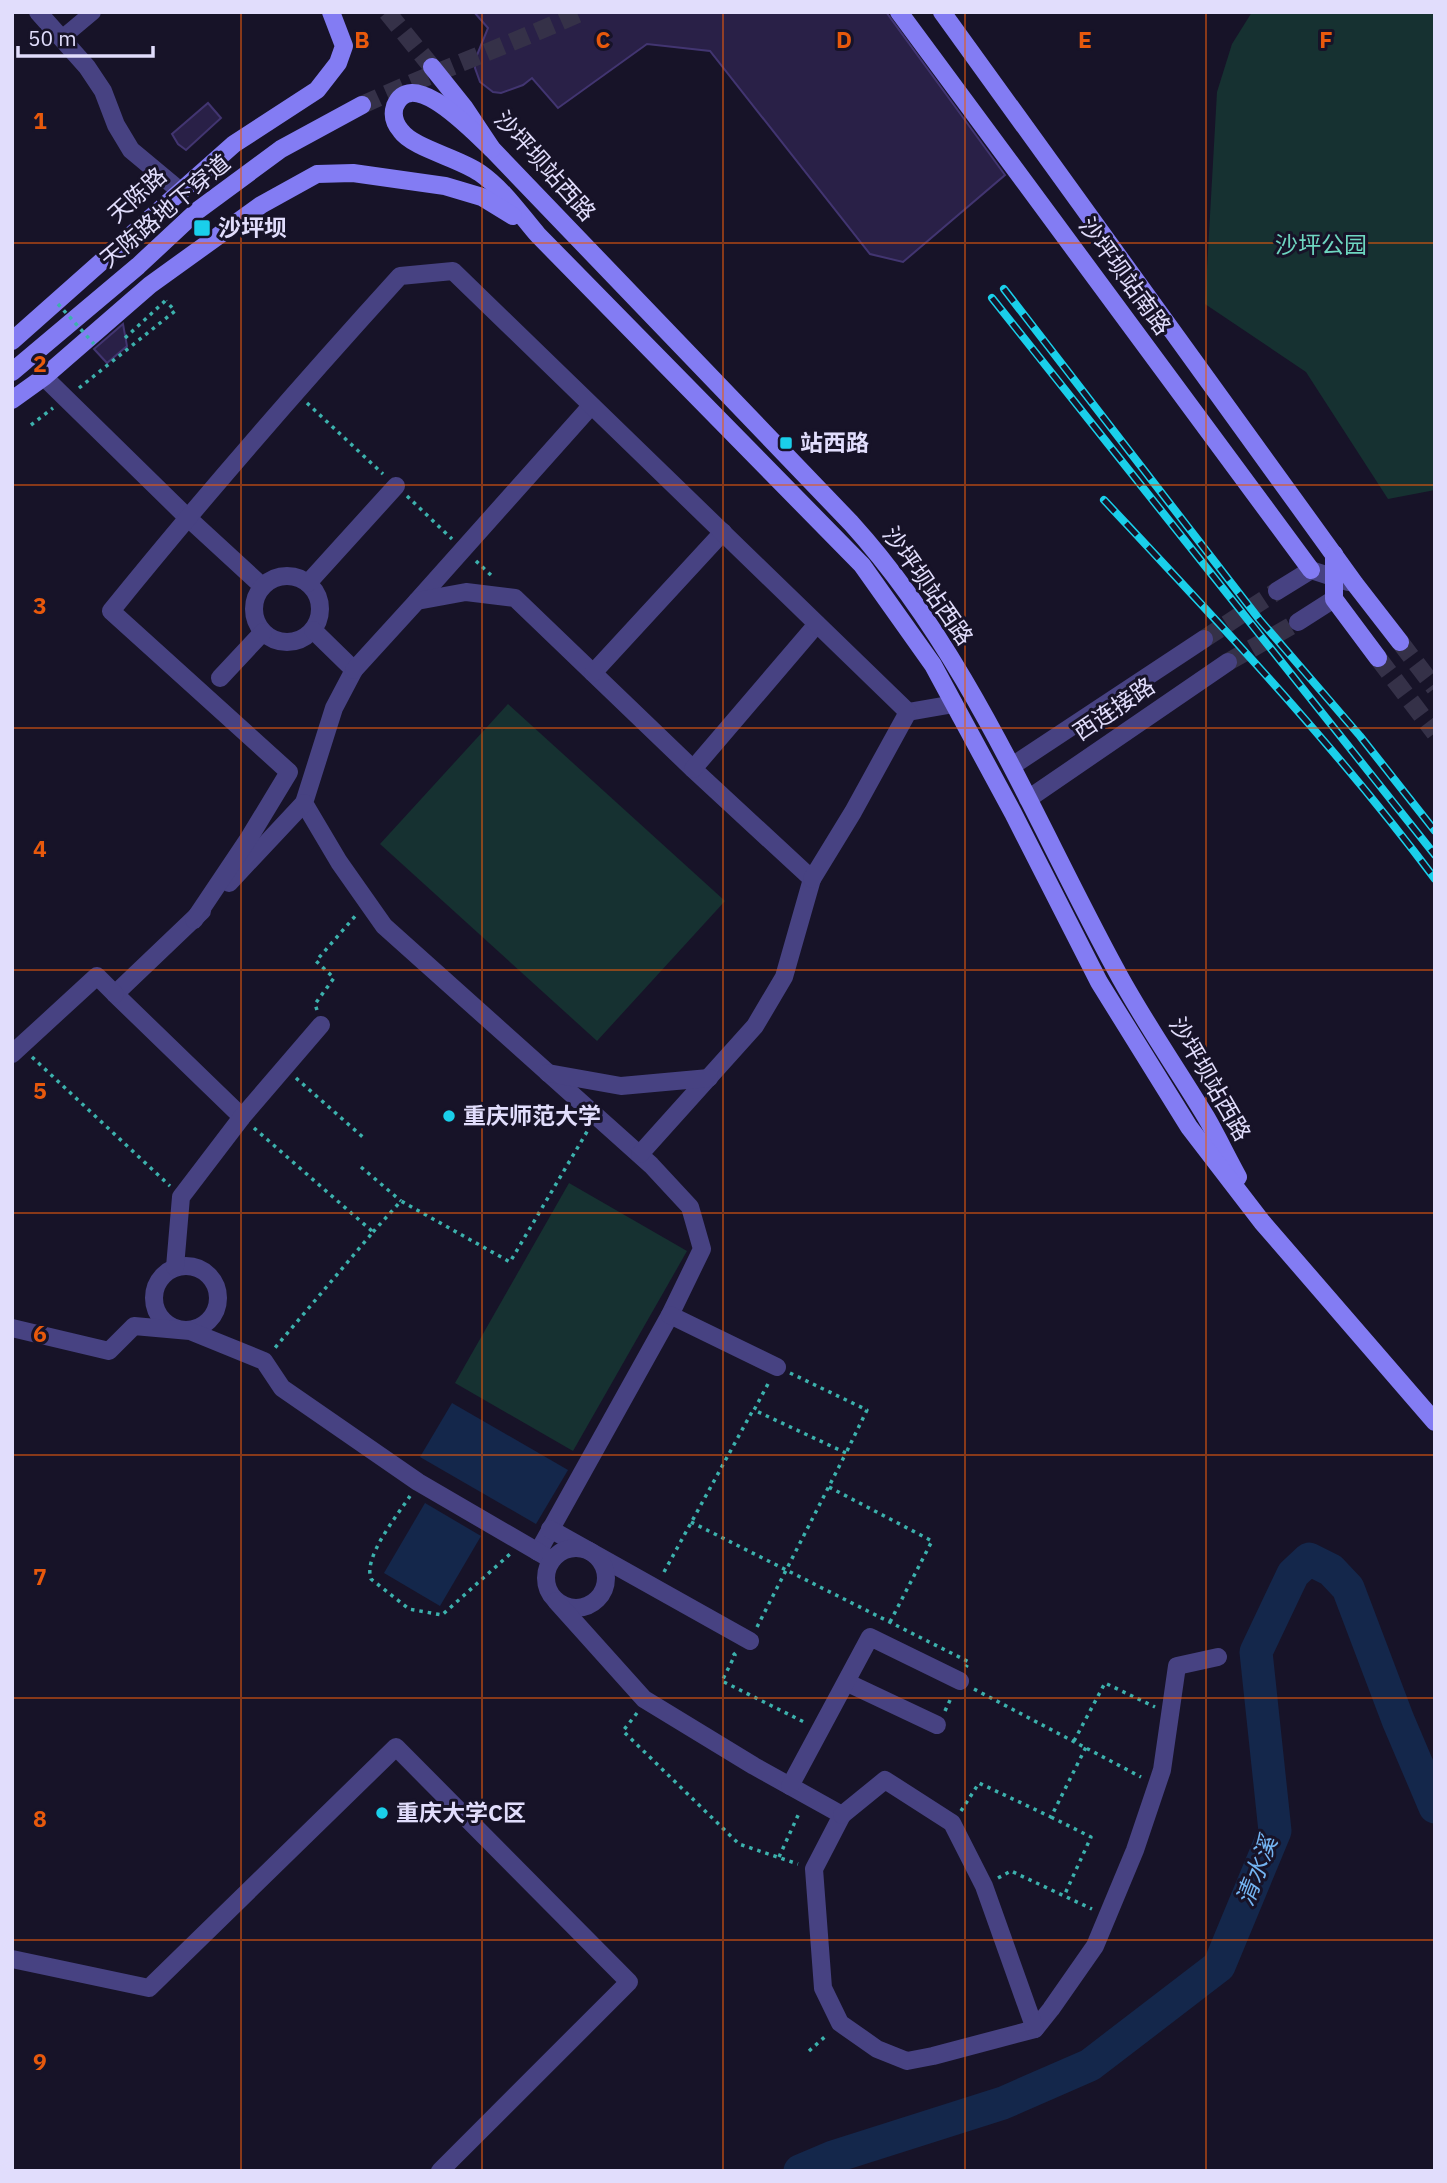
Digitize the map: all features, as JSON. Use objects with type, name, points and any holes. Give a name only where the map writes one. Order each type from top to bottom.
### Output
[{"type":"main road","name":"天陈路","points":[[12,341],[234,144],[317,90],[338,63],[344,46],[331,12]]},
{"type":"main road","name":"沙坪坝站南路","points":[[899,12],[1311,570]]},
{"type":"main road","name":"沙坪坝站南路","points":[[944,12],[1354,584],[1399,642]]},
{"type":"main road","name":"沙坪坝站西路","points":[[432,66],[492,149],[879,554],[904,588],[948,656],[1012,766],[1115,970],[1207,1119],[1262,1222]]},
{"type":"main road","points":[[492,149],[437,100],[416,93],[406,95],[397,102],[393,112],[407,138],[455,158],[481,174],[495,185],[538,235]]},
{"type":"main road","name":"天陈路地下穿道","points":[[12,372],[138,266],[197,211],[281,149],[362,105]]},
{"type":"main road","points":[[12,400],[44,377],[150,285],[261,205],[317,174],[353,173],[445,186],[482,197],[500,206],[538,235]]},
{"type":"main road","name":"沙坪坝站西路","points":[[538,235],[862,565],[933,665],[1099,982],[1189,1127],[1262,1222],[1435,1422]]},
{"type":"main road","points":[[1334,554],[1334,600],[1378,658]]},
{"type":"street","points":[[38,12],[87,67],[103,92],[116,125],[131,150],[179,190]]},
{"type":"street","points":[[62,38],[93,12]]},
{"type":"street","points":[[194,920],[289,772],[111,611],[295,391],[400,276],[453,271],[908,712]]},
{"type":"street","points":[[44,377],[262,586]]},
{"type":"street","points":[[115,994],[194,920],[304,803],[334,708],[354,670],[591,406]]},
{"type":"street","points":[[308,583],[396,486]]},
{"type":"street","points":[[593,673],[723,532]]},
{"type":"street","points":[[1278,591],[1311,570],[1354,584]]},
{"type":"street","points":[[293,576],[308,583],[318,597],[320,614],[313,630],[298,641],[279,642],[262,632],[253,609],[255,597],[262,586],[276,577],[293,576]]},
{"type":"street","points":[[417,601],[466,592],[515,598],[812,879]]},
{"type":"street","points":[[1298,622],[1334,600]]},
{"type":"street","points":[[693,769],[817,624]]},
{"type":"street","points":[[313,630],[354,670]]},
{"type":"street","points":[[220,678],[262,632]]},
{"type":"street","name":"西连接路","points":[[1012,766],[1204,639]]},
{"type":"street","name":"西连接路","points":[[1028,799],[1228,662]]},
{"type":"street","points":[[908,712],[954,704]]},
{"type":"street","points":[[640,1154],[755,1026],[785,977],[812,879],[853,812],[908,712]]},
{"type":"street","points":[[304,803],[339,862],[384,926],[640,1154],[690,1207],[702,1249],[670,1315],[550,1529],[545,1556],[547,1585],[556,1601],[648,1701],[790,1787],[842,1815]]},
{"type":"street","points":[[16,1050],[97,976],[242,1117]]},
{"type":"street","points":[[175,1267],[181,1197],[242,1117],[321,1025]]},
{"type":"street","points":[[548,1073],[621,1086],[709,1078]]},
{"type":"street","points":[[12,1328],[109,1351],[134,1326],[190,1331],[209,1321],[218,1302],[213,1281],[206,1273],[186,1266],[175,1267],[158,1280],[153,1301],[162,1321],[171,1327],[190,1331],[264,1362],[282,1388],[418,1482],[545,1556],[570,1549],[588,1551],[596,1556],[606,1572],[606,1581],[599,1598],[583,1608],[573,1608],[556,1601]]},
{"type":"street","points":[[670,1315],[777,1367]]},
{"type":"street","points":[[550,1529],[750,1641]]},
{"type":"street","points":[[790,1787],[848,1683],[870,1637],[960,1681]]},
{"type":"street","points":[[1035,2029],[984,1885],[952,1824],[885,1780],[842,1815],[814,1869],[823,1989],[840,2023],[877,2049],[906,2061],[1035,2029],[1095,1946],[1135,1850],[1162,1770],[1177,1667],[1217,1657]]},
{"type":"street","points":[[848,1683],[937,1725]]},
{"type":"street","points":[[12,1959],[149,1988],[396,1747],[629,1982],[440,2171]]},
{"type":"path","points":[[31,425],[175,311],[166,301],[125,338]]},
{"type":"path","points":[[58,304],[94,344]]},
{"type":"path","points":[[321,1025],[315,1004],[334,978],[316,961],[367,903]]},
{"type":"path","points":[[16,1050],[181,1197]]},
{"type":"path","points":[[284,1068],[365,1139]]},
{"type":"path","points":[[361,1167],[401,1201],[510,1262],[596,1115]]},
{"type":"path","points":[[242,1117],[373,1232]]},
{"type":"path","points":[[264,1362],[401,1201]]},
{"type":"path","points":[[654,1589],[777,1367],[867,1410],[750,1641]]},
{"type":"path","points":[[754,1410],[845,1453]]},
{"type":"path","points":[[418,1482],[370,1559],[368,1572],[371,1579],[410,1609],[442,1615],[522,1543]]},
{"type":"path","points":[[691,1522],[890,1622],[932,1542],[829,1487]]},
{"type":"path","points":[[723,1648],[735,1655],[722,1681],[821,1730]]},
{"type":"path","points":[[960,1681],[1157,1785]]},
{"type":"path","points":[[1074,1741],[1105,1683],[1170,1714]]},
{"type":"path","points":[[648,1701],[623,1731],[739,1844],[814,1869]]},
{"type":"path","points":[[1051,1817],[1086,1747]]},
{"type":"path","points":[[952,1824],[979,1783],[1091,1837],[1064,1896]]},
{"type":"path","points":[[779,1857],[807,1796]]},
{"type":"path","points":[[984,1885],[1011,1871],[1093,1909]]},
{"type":"path","points":[[809,2051],[840,2023]]},
{"type":"green space","name":"沙坪公园","points":[[1252,12],[1435,12],[1435,490],[1388,499],[1306,372],[1205,304],[1217,92],[1232,44]]},
{"type":"green space","points":[[508,704],[725,901],[597,1041],[380,844]]},
{"type":"green space","points":[[569,1183],[687,1251],[573,1451],[455,1383]]},
{"type":"water","points":[[452,1403],[568,1470],[536,1524],[420,1457]]},
{"type":"water","points":[[425,1503],[481,1536],[440,1606],[384,1573]]},
{"type":"building","points":[[474,12],[886,12],[1005,175],[903,262],[870,254],[710,51],[647,44],[558,108],[532,78],[523,85],[501,93],[493,92],[480,82],[475,60],[488,28]]},
{"type":"building","points":[[208,103],[221,118],[186,150],[172,134]]},
{"type":"building","points":[[123,324],[127,346],[107,363],[94,349]]},
{"type":"waterway","name":"清水溪","points":[[800,2171],[833,2157],[1003,2103],[1090,2065],[1219,1966],[1275,1831],[1256,1652],[1293,1574],[1309,1559],[1331,1570],[1348,1588],[1398,1720],[1435,1807]]},
{"type":"tunnel","points":[[387,12],[432,67]]},
{"type":"tunnel","points":[[362,105],[582,12]]},
{"type":"tunnel","points":[[1204,639],[1277,591]]},
{"type":"tunnel","points":[[1228,662],[1298,622]]},
{"type":"tunnel","points":[[1400,642],[1435,688]]},
{"type":"tunnel","points":[[1378,658],[1435,733]]},
{"type":"railway","points":[[1004,289],[1259,619],[1360,736],[1435,831]]},
{"type":"railway","points":[[992,298],[1435,855]]},
{"type":"railway","points":[[1104,500],[1233,638],[1316,732],[1435,879]]},
{"type":"place","name":"沙坪坝","points":[[202,228]]},
{"type":"place","name":"站西路","points":[[786,443]]},
{"type":"place","name":"重庆师范大学","points":[[449,1116]]},
{"type":"place","name":"重庆大学C区","points":[[382,1813]]}]
